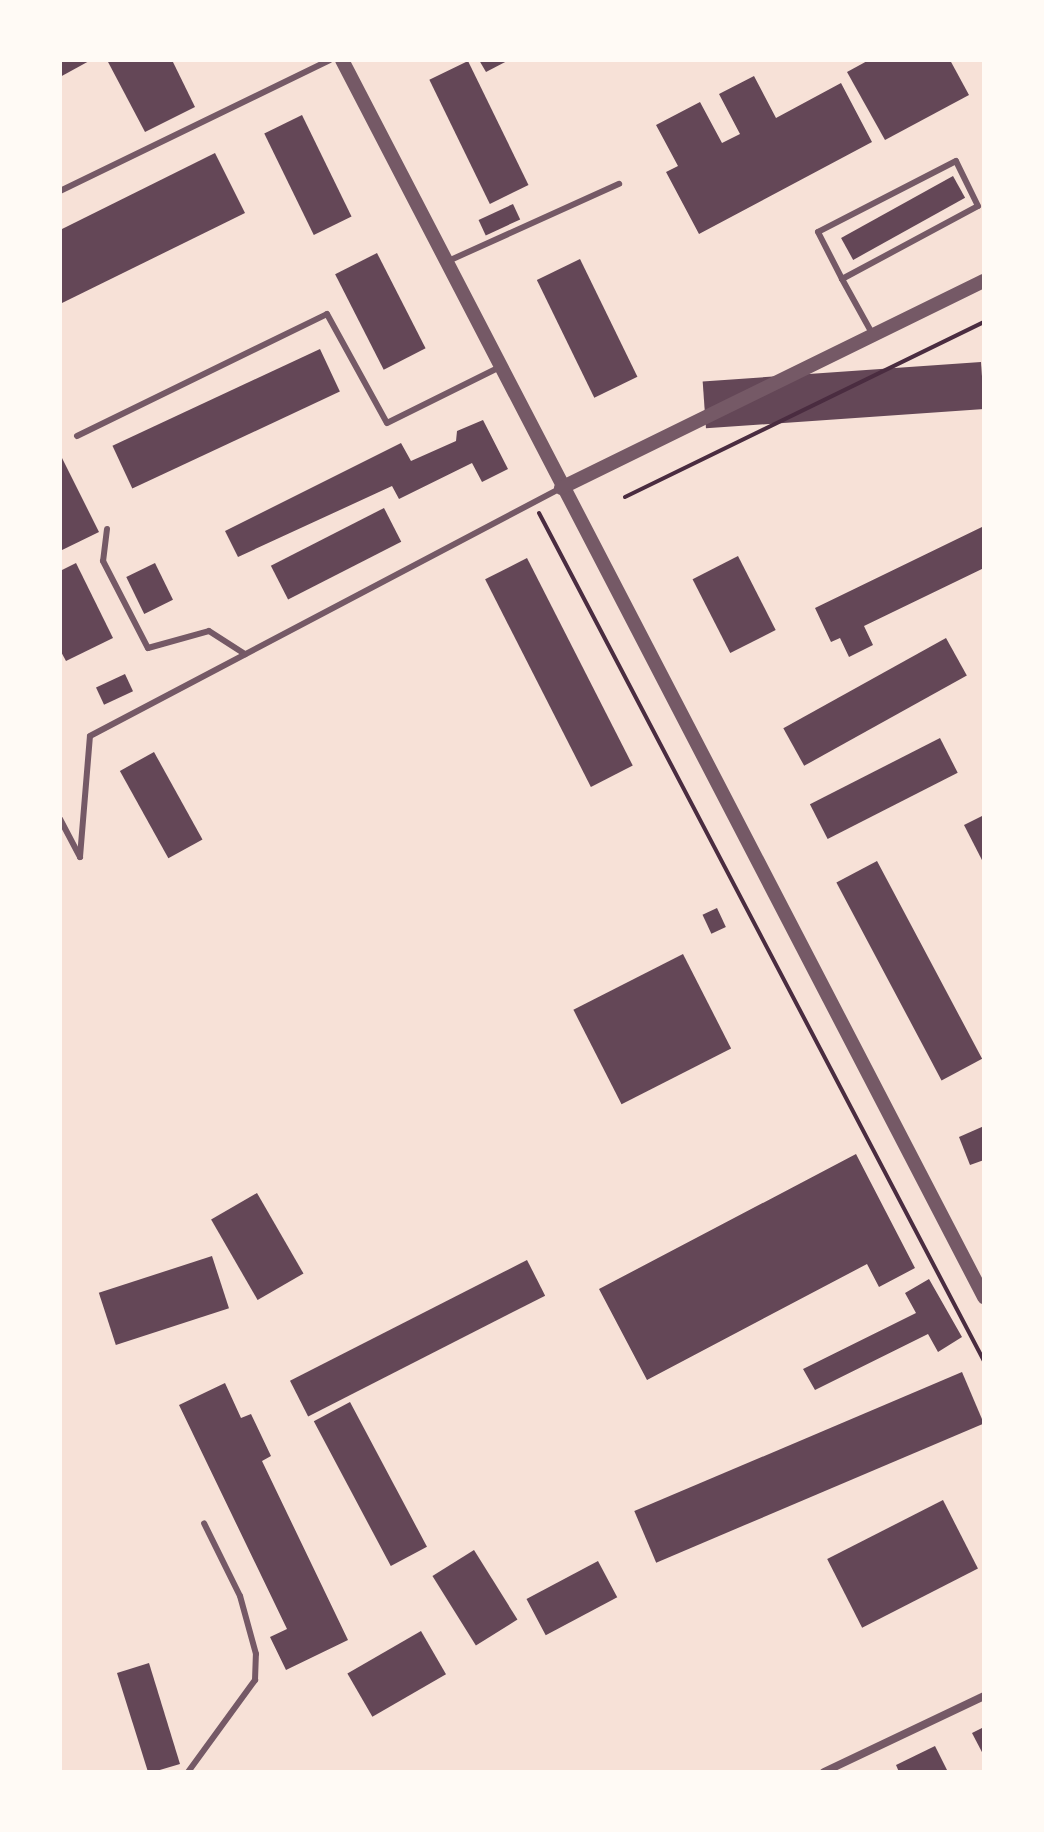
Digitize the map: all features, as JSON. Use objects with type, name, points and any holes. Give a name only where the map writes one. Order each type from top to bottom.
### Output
[{"type":"street","points":[[342,60],[561,488],[984,1297]]},
{"type":"street","points":[[561,488],[984,281]]},
{"type":"street","points":[[824,1772],[984,1696]]},
{"type":"lane","points":[[60,191],[330,60]]},
{"type":"lane","points":[[842,279],[978,206],[956,161],[818,232],[842,279],[873,335]]},
{"type":"lane","points":[[446,262],[619,184]]},
{"type":"lane","points":[[77,436],[327,314],[387,423],[500,367]]},
{"type":"lane","points":[[60,819],[80,857],[90,736],[561,488]]},
{"type":"lane","points":[[107,529],[103,561],[148,648],[209,631],[245,654]]},
{"type":"lane","points":[[188,1772],[255,1680],[256,1654],[240,1596],[204,1523]]},
{"type":"path","points":[[625,497],[984,322]]},
{"type":"path","points":[[534,503],[984,1361]]},
{"type":"building","points":[[60,60],[91,60],[60,77]]},
{"type":"building","points":[[107,60],[172,60],[195,107],[145,132]]},
{"type":"building","points":[[479,60],[509,60],[486,72]]},
{"type":"building","points":[[869,60],[950,60],[969,95],[885,140],[847,72]]},
{"type":"building","points":[[468,61],[528,185],[490,204],[429,80]]},
{"type":"building","points":[[754,76],[776,118],[841,83],[872,142],[699,234],[666,172],[678,166],[656,125],[700,102],[722,143],[740,134],[719,94]]},
{"type":"building","points":[[302,115],[352,217],[314,235],[264,133]]},
{"type":"building","points":[[215,153],[245,213],[60,304],[60,230]]},
{"type":"building","points":[[953,176],[965,198],[853,260],[841,238]]},
{"type":"building","points":[[513,204],[520,219],[486,235],[479,220]]},
{"type":"building","points":[[377,253],[426,348],[384,370],[335,274]]},
{"type":"building","points":[[580,259],[637,377],[594,398],[537,280]]},
{"type":"building","points":[[320,349],[340,392],[132,488],[112,446]]},
{"type":"building","points":[[981,362],[984,409],[706,428],[703,381]]},
{"type":"building","points":[[483,420],[508,469],[482,482],[472,463],[399,499],[392,486],[238,557],[225,531],[401,443],[411,461],[456,441],[457,431]]},
{"type":"building","points":[[60,454],[99,532],[60,551]]},
{"type":"building","points":[[384,508],[401,542],[288,600],[271,566]]},
{"type":"building","points":[[984,526],[984,568],[864,626],[873,645],[849,657],[840,638],[831,642],[815,608]]},
{"type":"building","points":[[738,556],[776,630],[730,653],[693,579]]},
{"type":"building","points":[[527,558],[633,766],[591,787],[485,579]]},
{"type":"building","points":[[76,563],[113,638],[66,661],[60,650],[60,571]]},
{"type":"building","points":[[155,563],[173,600],[144,614],[126,577]]},
{"type":"building","points":[[946,638],[967,676],[804,766],[783,728]]},
{"type":"building","points":[[125,674],[133,691],[104,705],[96,688]]},
{"type":"building","points":[[940,738],[958,773],[828,839],[810,804]]},
{"type":"building","points":[[154,752],[202,839],[168,858],[120,771]]},
{"type":"building","points":[[984,815],[984,864],[964,825]]},
{"type":"building","points":[[877,861],[982,1059],[942,1080],[836,883]]},
{"type":"building","points":[[717,908],[726,927],[711,934],[702,915]]},
{"type":"building","points":[[683,954],[731,1048],[622,1104],[573,1010]]},
{"type":"building","points":[[984,1126],[984,1160],[970,1165],[959,1137]]},
{"type":"building","points":[[856,1154],[915,1268],[879,1287],[867,1264],[647,1380],[599,1289]]},
{"type":"building","points":[[257,1193],[304,1274],[258,1300],[211,1220]]},
{"type":"building","points":[[212,1256],[229,1308],[116,1345],[99,1293]]},
{"type":"building","points":[[527,1260],[545,1296],[308,1416],[290,1381]]},
{"type":"building","points":[[929,1279],[962,1337],[938,1352],[928,1334],[815,1390],[803,1369],[916,1313],[905,1293]]},
{"type":"building","points":[[962,1372],[984,1424],[656,1563],[634,1511]]},
{"type":"building","points":[[225,1383],[241,1418],[251,1414],[271,1456],[262,1461],[348,1640],[286,1670],[270,1637],[287,1629],[179,1405]]},
{"type":"building","points":[[350,1402],[427,1547],[391,1566],[314,1421]]},
{"type":"building","points":[[943,1500],[978,1569],[862,1628],[827,1559]]},
{"type":"building","points":[[474,1550],[517,1620],[476,1646],[432,1576]]},
{"type":"building","points":[[598,1561],[617,1597],[546,1635],[526,1599]]},
{"type":"building","points":[[421,1631],[446,1674],[372,1717],[347,1674]]},
{"type":"building","points":[[149,1663],[180,1764],[153,1772],[148,1772],[117,1673]]},
{"type":"building","points":[[984,1727],[984,1756],[972,1733]]},
{"type":"building","points":[[935,1746],[948,1772],[899,1772],[896,1765]]}]
